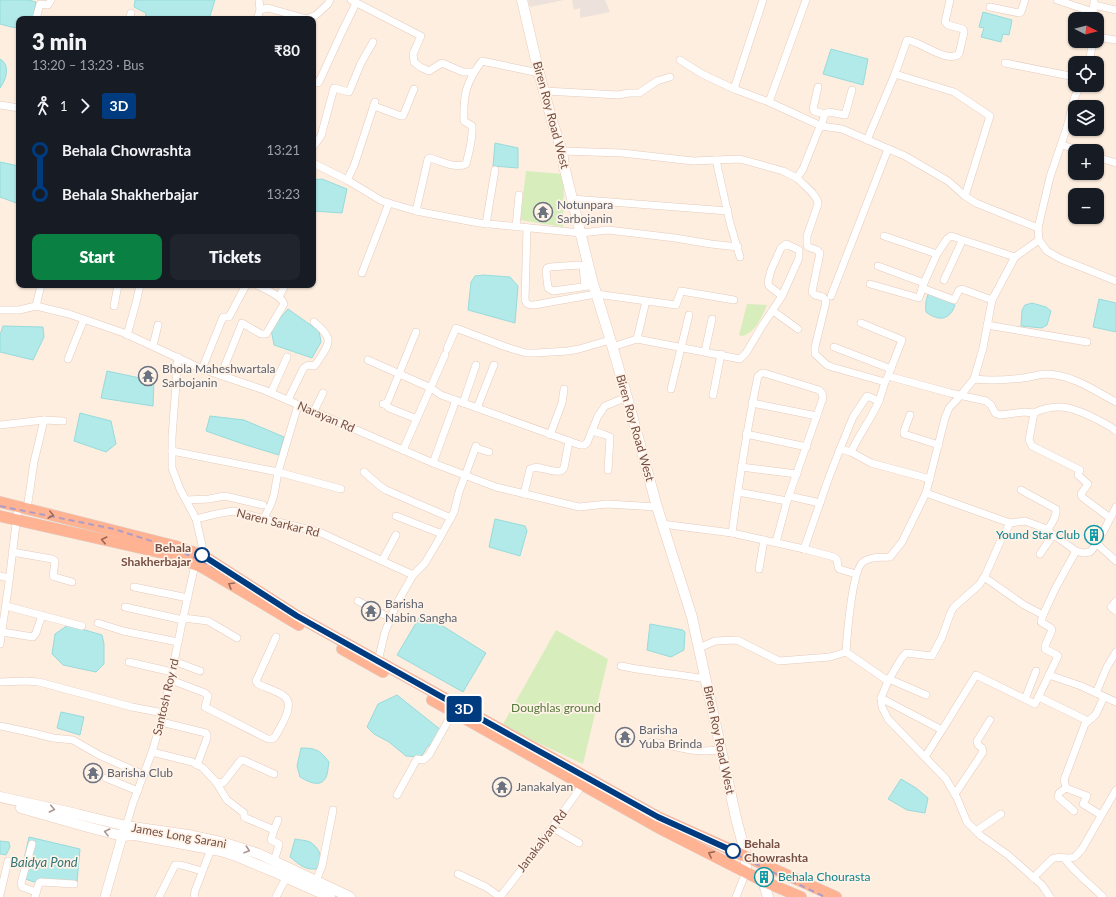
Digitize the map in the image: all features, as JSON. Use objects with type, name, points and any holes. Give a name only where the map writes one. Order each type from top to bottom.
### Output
[{"type":"highway","points":[[0,502],[175,546],[202,555],[295,624],[453,712],[585,781],[658,817],[669,827],[746,872],[801,897]]},
{"type":"highway","points":[[0,516],[168,554],[202,567],[297,616],[378,661],[585,781]]},
{"type":"highway","points":[[669,827],[746,856],[836,897]]},
{"type":"main road","name":"Biren Roy Road West","points":[[522,0],[539,73],[562,151],[564,166],[581,233],[591,288],[611,343],[662,524],[692,617],[737,824],[746,856],[746,872]]},
{"type":"main road","name":"James Long Sarani","points":[[0,797],[77,814],[124,831],[188,835],[226,843],[259,854],[350,897]]},
{"type":"main road","points":[[0,802],[84,826],[124,831],[221,851],[245,859],[330,897]]},
{"type":"main road","points":[[763,881],[768,897]]},
{"type":"street","points":[[36,16],[37,2],[48,5],[51,0]]},
{"type":"street","points":[[258,16],[260,10],[259,0]]},
{"type":"street","points":[[314,16],[328,4],[330,0]]},
{"type":"street","points":[[734,89],[763,0]]},
{"type":"street","points":[[769,102],[806,0]]},
{"type":"street","points":[[867,140],[895,74],[907,40],[945,55],[955,56],[959,54],[964,32],[963,29],[948,25],[945,22],[950,0]]},
{"type":"street","points":[[990,7],[1019,13],[1021,12],[1025,0]]},
{"type":"street","points":[[1057,0],[1094,9],[1116,10]]},
{"type":"street","points":[[316,83],[319,82],[354,2],[421,36],[413,54],[414,62],[420,67],[429,70],[442,63],[463,72],[474,72]]},
{"type":"street","points":[[260,10],[268,8],[296,16]]},
{"type":"street","points":[[1104,38],[1116,40]]},
{"type":"street","points":[[316,142],[320,136],[334,88],[348,92],[361,63],[373,42]]},
{"type":"street","points":[[680,60],[702,74],[734,89],[769,102],[821,126],[842,129],[905,156],[948,181],[965,196],[976,203],[1038,228]]},
{"type":"street","points":[[416,211],[426,161],[428,159],[430,158],[457,166],[466,164],[470,147],[472,126],[464,122],[466,88],[474,72],[482,61],[539,73]]},
{"type":"street","points":[[1005,63],[1068,76]]},
{"type":"street","points":[[895,74],[954,92],[990,116],[965,196]]},
{"type":"street","points":[[545,91],[618,95],[639,93],[657,81],[670,77]]},
{"type":"street","points":[[818,88],[813,109],[814,111],[825,114],[830,112],[840,115],[845,115],[852,90]]},
{"type":"street","points":[[347,180],[354,166],[374,104],[403,116],[414,90]]},
{"type":"street","points":[[1077,92],[1062,145],[1050,177],[1038,228],[1038,240],[1047,251],[1061,259],[1116,281]]},
{"type":"street","points":[[0,105],[16,108]]},
{"type":"street","points":[[797,178],[803,169],[825,114]]},
{"type":"street","points":[[1062,145],[1068,147]]},
{"type":"street","points":[[831,296],[888,149]]},
{"type":"street","points":[[562,151],[622,152],[693,161],[740,158],[783,171],[797,178],[818,201],[807,236],[807,241],[808,247],[817,250],[820,253],[812,292],[815,295],[823,297],[826,301],[814,346],[815,354],[827,365],[988,402],[991,405],[993,412],[1000,415],[1024,412],[1034,413],[1049,407],[1066,407],[1091,416],[1116,431]]},
{"type":"street","points":[[1104,159],[1116,163]]},
{"type":"street","points":[[716,160],[730,223],[740,257]]},
{"type":"street","points":[[316,164],[347,180],[382,201],[416,211],[486,224],[581,233],[608,230],[738,247]]},
{"type":"street","points":[[486,224],[494,170]]},
{"type":"street","points":[[516,227],[519,195]]},
{"type":"street","points":[[572,199],[728,211]]},
{"type":"street","points":[[362,273],[389,203]]},
{"type":"street","points":[[527,228],[526,304],[534,305],[591,288]]},
{"type":"street","points":[[884,236],[937,254]]},
{"type":"street","points":[[870,284],[920,298],[923,285],[937,254],[949,237],[1015,257]]},
{"type":"street","points":[[944,280],[962,240]]},
{"type":"street","points":[[846,652],[856,574],[860,564],[872,558],[890,558],[902,542],[926,493],[945,418],[949,408],[974,379],[983,348],[992,300],[1015,257],[1038,240]]},
{"type":"street","points":[[403,450],[456,328],[526,353],[568,351],[637,339],[721,354],[740,359],[743,357],[782,296],[799,258],[799,250],[786,244],[781,248],[771,270],[768,282],[769,286],[782,296]]},
{"type":"street","points":[[591,288],[580,265],[547,268],[548,288],[553,291],[591,288],[676,305],[681,291],[734,300]]},
{"type":"street","points":[[878,266],[954,300],[959,290],[962,289],[992,300]]},
{"type":"street","points":[[36,306],[41,288]]},
{"type":"street","points":[[114,306],[117,288]]},
{"type":"street","points":[[128,335],[139,288]]},
{"type":"street","points":[[229,316],[244,288]]},
{"type":"street","points":[[202,369],[223,317],[229,316],[261,334],[266,334],[284,304],[284,301],[262,288]]},
{"type":"street","points":[[279,297],[284,288]]},
{"type":"street","points":[[637,339],[644,304]]},
{"type":"street","name":"Narayan Rd","points":[[0,310],[19,310],[36,306],[69,314],[124,333],[202,369],[271,393],[433,463],[496,487],[579,507],[607,504],[657,507]]},
{"type":"street","points":[[773,311],[798,329]]},
{"type":"street","points":[[671,389],[690,315]]},
{"type":"street","points":[[68,359],[84,319]]},
{"type":"street","points":[[705,351],[712,319]]},
{"type":"street","points":[[288,400],[303,369],[308,364],[314,366],[329,344],[329,339],[321,327],[314,322]]},
{"type":"street","points":[[221,375],[242,323]]},
{"type":"street","points":[[851,452],[879,401],[902,340],[861,323]]},
{"type":"street","points":[[153,346],[158,325]]},
{"type":"street","points":[[987,325],[1087,342]]},
{"type":"street","points":[[416,332],[388,401],[384,404],[389,408],[417,419]]},
{"type":"street","points":[[834,347],[891,369]]},
{"type":"street","points":[[713,395],[721,354]]},
{"type":"street","points":[[178,357],[172,437],[172,468],[180,489],[196,519],[202,545],[202,555],[195,565]]},
{"type":"street","points":[[271,393],[287,357]]},
{"type":"street","points":[[368,360],[431,388],[441,395],[580,445],[588,443],[598,416],[605,406],[627,397]]},
{"type":"street","points":[[433,463],[476,365]]},
{"type":"street","points":[[477,408],[494,365]]},
{"type":"street","points":[[732,533],[746,434],[752,403],[758,376],[764,373],[819,390],[822,393],[823,398],[788,499],[776,542]]},
{"type":"street","points":[[974,379],[988,381],[1051,375],[1080,382],[1116,402]]},
{"type":"street","points":[[550,435],[562,403],[564,389]]},
{"type":"street","points":[[314,412],[323,393]]},
{"type":"street","points":[[804,549],[828,480],[853,417],[867,396],[879,401]]},
{"type":"street","points":[[752,403],[817,416]]},
{"type":"street","points":[[264,518],[274,495],[278,472],[298,405]]},
{"type":"street","points":[[1034,413],[1029,440],[1032,446],[1080,470],[1078,475],[1088,484],[1081,494],[1082,497],[1110,518]]},
{"type":"street","points":[[910,415],[904,434],[938,445]]},
{"type":"street","points":[[0,644],[16,520],[22,508],[44,420]]},
{"type":"street","points":[[0,426],[44,420],[63,421]]},
{"type":"street","points":[[592,431],[610,437],[608,470]]},
{"type":"street","points":[[746,434],[807,447]]},
{"type":"street","points":[[524,494],[530,469],[536,467],[548,471],[561,471],[564,468],[569,441]]},
{"type":"street","points":[[378,661],[384,632],[396,604],[413,575],[425,563],[451,518],[476,447],[489,452]]},
{"type":"street","points":[[840,449],[851,452],[872,463],[930,479]]},
{"type":"street","points":[[172,451],[278,472],[341,489]]},
{"type":"street","points":[[741,467],[797,474]]},
{"type":"street","points":[[364,472],[386,490],[451,518]]},
{"type":"street","points":[[1021,490],[1056,509],[1050,533],[1040,554]]},
{"type":"street","points":[[738,492],[820,503]]},
{"type":"street","points":[[926,493],[1010,523],[1025,521],[1050,533],[1076,551],[1083,553],[1090,552],[1097,544],[1116,508]]},
{"type":"street","points":[[186,500],[209,499],[224,496],[263,505]]},
{"type":"street","name":"Naren Sarkar Rd","points":[[196,519],[233,511],[319,532],[413,575]]},
{"type":"street","points":[[396,516],[442,534]]},
{"type":"street","points":[[1010,523],[979,585],[954,607],[951,612],[942,637],[932,656],[906,653],[901,658],[881,698],[882,707],[888,719],[946,779],[955,794],[967,822],[1042,885],[1050,897]]},
{"type":"street","points":[[662,524],[732,533],[804,549],[836,558],[838,560],[839,570],[856,574]]},
{"type":"street","points":[[382,561],[396,535]]},
{"type":"street","points":[[759,569],[764,540]]},
{"type":"street","points":[[1097,544],[1116,560]]},
{"type":"street","points":[[925,757],[976,675],[1035,704],[1058,656],[1045,648],[1052,630],[1041,622],[1056,586],[1076,551]]},
{"type":"street","points":[[12,552],[52,559],[55,561],[54,576],[72,582]]},
{"type":"street","name":"Santosh Roy rd","points":[[124,831],[161,722],[195,565]]},
{"type":"street","points":[[0,576],[9,578]]},
{"type":"street","points":[[984,577],[1024,605],[1043,615]]},
{"type":"street","points":[[134,587],[188,598]]},
{"type":"street","points":[[358,601],[390,618]]},
{"type":"street","points":[[1116,601],[1111,607],[1116,611]]},
{"type":"street","points":[[6,606],[82,626]]},
{"type":"street","points":[[124,607],[183,619],[208,621],[237,638]]},
{"type":"street","points":[[2,632],[34,637],[42,615]]},
{"type":"street","points":[[98,623],[123,632],[178,642]]},
{"type":"street","points":[[171,680],[205,693],[208,696],[205,707],[268,739],[272,739],[275,737],[288,712],[289,705],[284,696],[258,684],[256,681],[276,637]]},
{"type":"street","points":[[699,648],[715,641],[737,640],[779,661],[830,657],[846,652]]},
{"type":"street","points":[[846,652],[889,680],[926,695]]},
{"type":"street","points":[[1096,693],[1116,652]]},
{"type":"street","points":[[174,661],[200,671]]},
{"type":"street","points":[[129,662],[172,672]]},
{"type":"street","points":[[621,666],[706,678]]},
{"type":"street","points":[[1025,699],[1036,671]]},
{"type":"street","points":[[1050,675],[1116,702]]},
{"type":"street","points":[[0,682],[38,682],[132,707],[163,713]]},
{"type":"street","points":[[1038,697],[1088,721]]},
{"type":"street","points":[[1066,788],[1064,780],[1065,776],[1085,724],[1096,714],[1104,697]]},
{"type":"street","points":[[881,698],[942,730]]},
{"type":"street","points":[[397,795],[417,758],[423,760],[430,755],[453,712]]},
{"type":"street","points":[[955,794],[983,752],[977,741],[990,720]]},
{"type":"street","points":[[161,722],[207,735],[197,765]]},
{"type":"street","points":[[0,726],[53,738],[73,740],[99,755],[144,775]]},
{"type":"street","points":[[652,742],[691,750],[721,750]]},
{"type":"street","points":[[152,752],[186,761],[203,768],[216,782],[227,800],[244,813],[244,817],[274,830]]},
{"type":"street","points":[[216,782],[223,783],[241,760],[258,765],[274,774]]},
{"type":"street","points":[[106,778],[138,791]]},
{"type":"street","name":"Janakalyan Rd","points":[[500,897],[553,828],[585,781]]},
{"type":"street","points":[[1066,788],[1059,793],[1058,796],[1074,811]]},
{"type":"street","points":[[1066,788],[1087,796],[1083,804],[1101,815]]},
{"type":"street","points":[[1033,878],[1054,857],[1075,857],[1082,849],[1116,790]]},
{"type":"street","points":[[316,881],[322,866],[333,810]]},
{"type":"street","points":[[976,830],[1001,814]]},
{"type":"street","points":[[274,861],[279,844],[271,840],[278,820]]},
{"type":"street","points":[[553,828],[579,843]]},
{"type":"street","points":[[105,897],[124,831]]},
{"type":"street","points":[[32,844],[21,883],[22,887],[35,895],[41,882],[74,884]]},
{"type":"street","points":[[194,897],[210,849]]},
{"type":"street","points":[[1064,858],[1073,870],[1090,883],[1103,897]]},
{"type":"street","points":[[0,896],[8,861]]},
{"type":"street","points":[[159,897],[175,865],[182,865],[202,871]]},
{"type":"street","points":[[736,897],[746,872]]},
{"type":"street","points":[[458,874],[486,887],[500,897]]},
{"type":"street","points":[[276,897],[286,878]]},
{"type":"shaded area","points":[[528,0],[564,0],[530,7]]},
{"type":"shaded area","points":[[572,0],[605,0],[610,12],[580,18],[580,8],[574,10]]},
{"type":"green space","points":[[526,171],[562,174],[564,180],[563,227],[520,220]]},
{"type":"green space","points":[[747,304],[767,305],[751,332],[742,336],[739,335]]},
{"type":"green space","name":"Doughlas ground","points":[[556,630],[608,659],[583,764],[502,726]]},
{"type":"water","points":[[0,0],[29,0],[36,2],[34,16],[16,16],[16,28],[0,24]]},
{"type":"water","points":[[135,0],[215,0],[210,16],[146,16],[146,13],[134,7]]},
{"type":"water","points":[[983,12],[1012,20],[1009,35],[1003,34],[1001,42],[981,37],[984,28],[979,27]]},
{"type":"water","points":[[831,49],[868,59],[863,85],[823,74]]},
{"type":"water","points":[[0,59],[5,65],[6,77],[0,88]]},
{"type":"water","points":[[495,143],[518,148],[518,168],[493,166]]},
{"type":"water","points":[[0,162],[16,165],[16,203],[0,197]]},
{"type":"water","points":[[322,179],[347,189],[342,213],[316,211],[316,180]]},
{"type":"water","points":[[484,275],[510,277],[518,286],[515,323],[468,310],[471,282],[475,276]]},
{"type":"water","points":[[929,292],[955,305],[950,314],[944,318],[940,318],[926,312],[926,302]]},
{"type":"water","points":[[1099,299],[1116,303],[1116,332],[1093,327]]},
{"type":"water","points":[[1032,303],[1046,307],[1051,311],[1047,325],[1042,328],[1021,326],[1022,310],[1025,305]]},
{"type":"water","points":[[288,309],[319,331],[321,342],[312,358],[274,345],[271,329]]},
{"type":"water","points":[[3,326],[43,327],[44,337],[33,360],[0,352],[0,335]]},
{"type":"water","points":[[107,371],[154,381],[153,406],[101,398]]},
{"type":"water","points":[[80,413],[111,421],[116,444],[106,452],[74,441]]},
{"type":"water","points":[[210,416],[244,420],[284,437],[279,455],[206,431]]},
{"type":"water","points":[[495,519],[525,526],[527,531],[520,556],[489,547]]},
{"type":"water","points":[[422,613],[486,653],[463,692],[397,655]]},
{"type":"water","points":[[650,624],[683,630],[685,632],[684,650],[671,657],[647,650]]},
{"type":"water","points":[[68,625],[102,635],[104,644],[104,664],[96,672],[63,665],[52,654],[55,634]]},
{"type":"water","points":[[397,695],[441,730],[435,741],[427,747],[421,757],[406,756],[389,742],[374,734],[367,727],[378,704]]},
{"type":"water","points":[[61,712],[84,717],[80,735],[57,728]]},
{"type":"water","points":[[301,748],[317,750],[329,762],[327,775],[322,782],[313,783],[300,777],[297,766]]},
{"type":"water","points":[[901,779],[916,788],[928,798],[925,813],[907,810],[888,799]]},
{"type":"water","name":"Baidya Pond","points":[[29,837],[80,849],[77,882],[34,882],[20,877]]},
{"type":"water","points":[[295,839],[310,842],[317,848],[321,858],[316,869],[305,867],[290,857]]},
{"type":"water","points":[[0,841],[9,842],[10,847],[6,855],[0,854]]},
{"type":"railway","points":[[0,506],[114,529],[173,548],[202,561],[433,693],[627,801],[825,897]]},
{"type":"bus line","name":"3D","points":[[202,555],[297,616],[519,740],[658,817],[733,851]]},
{"type":"place","name":"Notunpara Sarbojanin","points":[[543,212]]},
{"type":"place","name":"Bhola Maheshwartala Sarbojanin","points":[[148,376]]},
{"type":"place","name":"Yound Star Club","points":[[1094,535]]},
{"type":"place","name":"Behala Shakherbajar","points":[[202,555]]},
{"type":"place","name":"Barisha Nabin Sangha","points":[[371,611]]},
{"type":"place","name":"Barisha Yuba Brinda","points":[[625,737]]},
{"type":"place","name":"Barisha Club","points":[[93,773]]},
{"type":"place","name":"Janakalyan","points":[[502,787]]},
{"type":"place","name":"Behala Chowrashta","points":[[733,851]]},
{"type":"place","name":"Behala Chourasta","points":[[764,877]]}]
